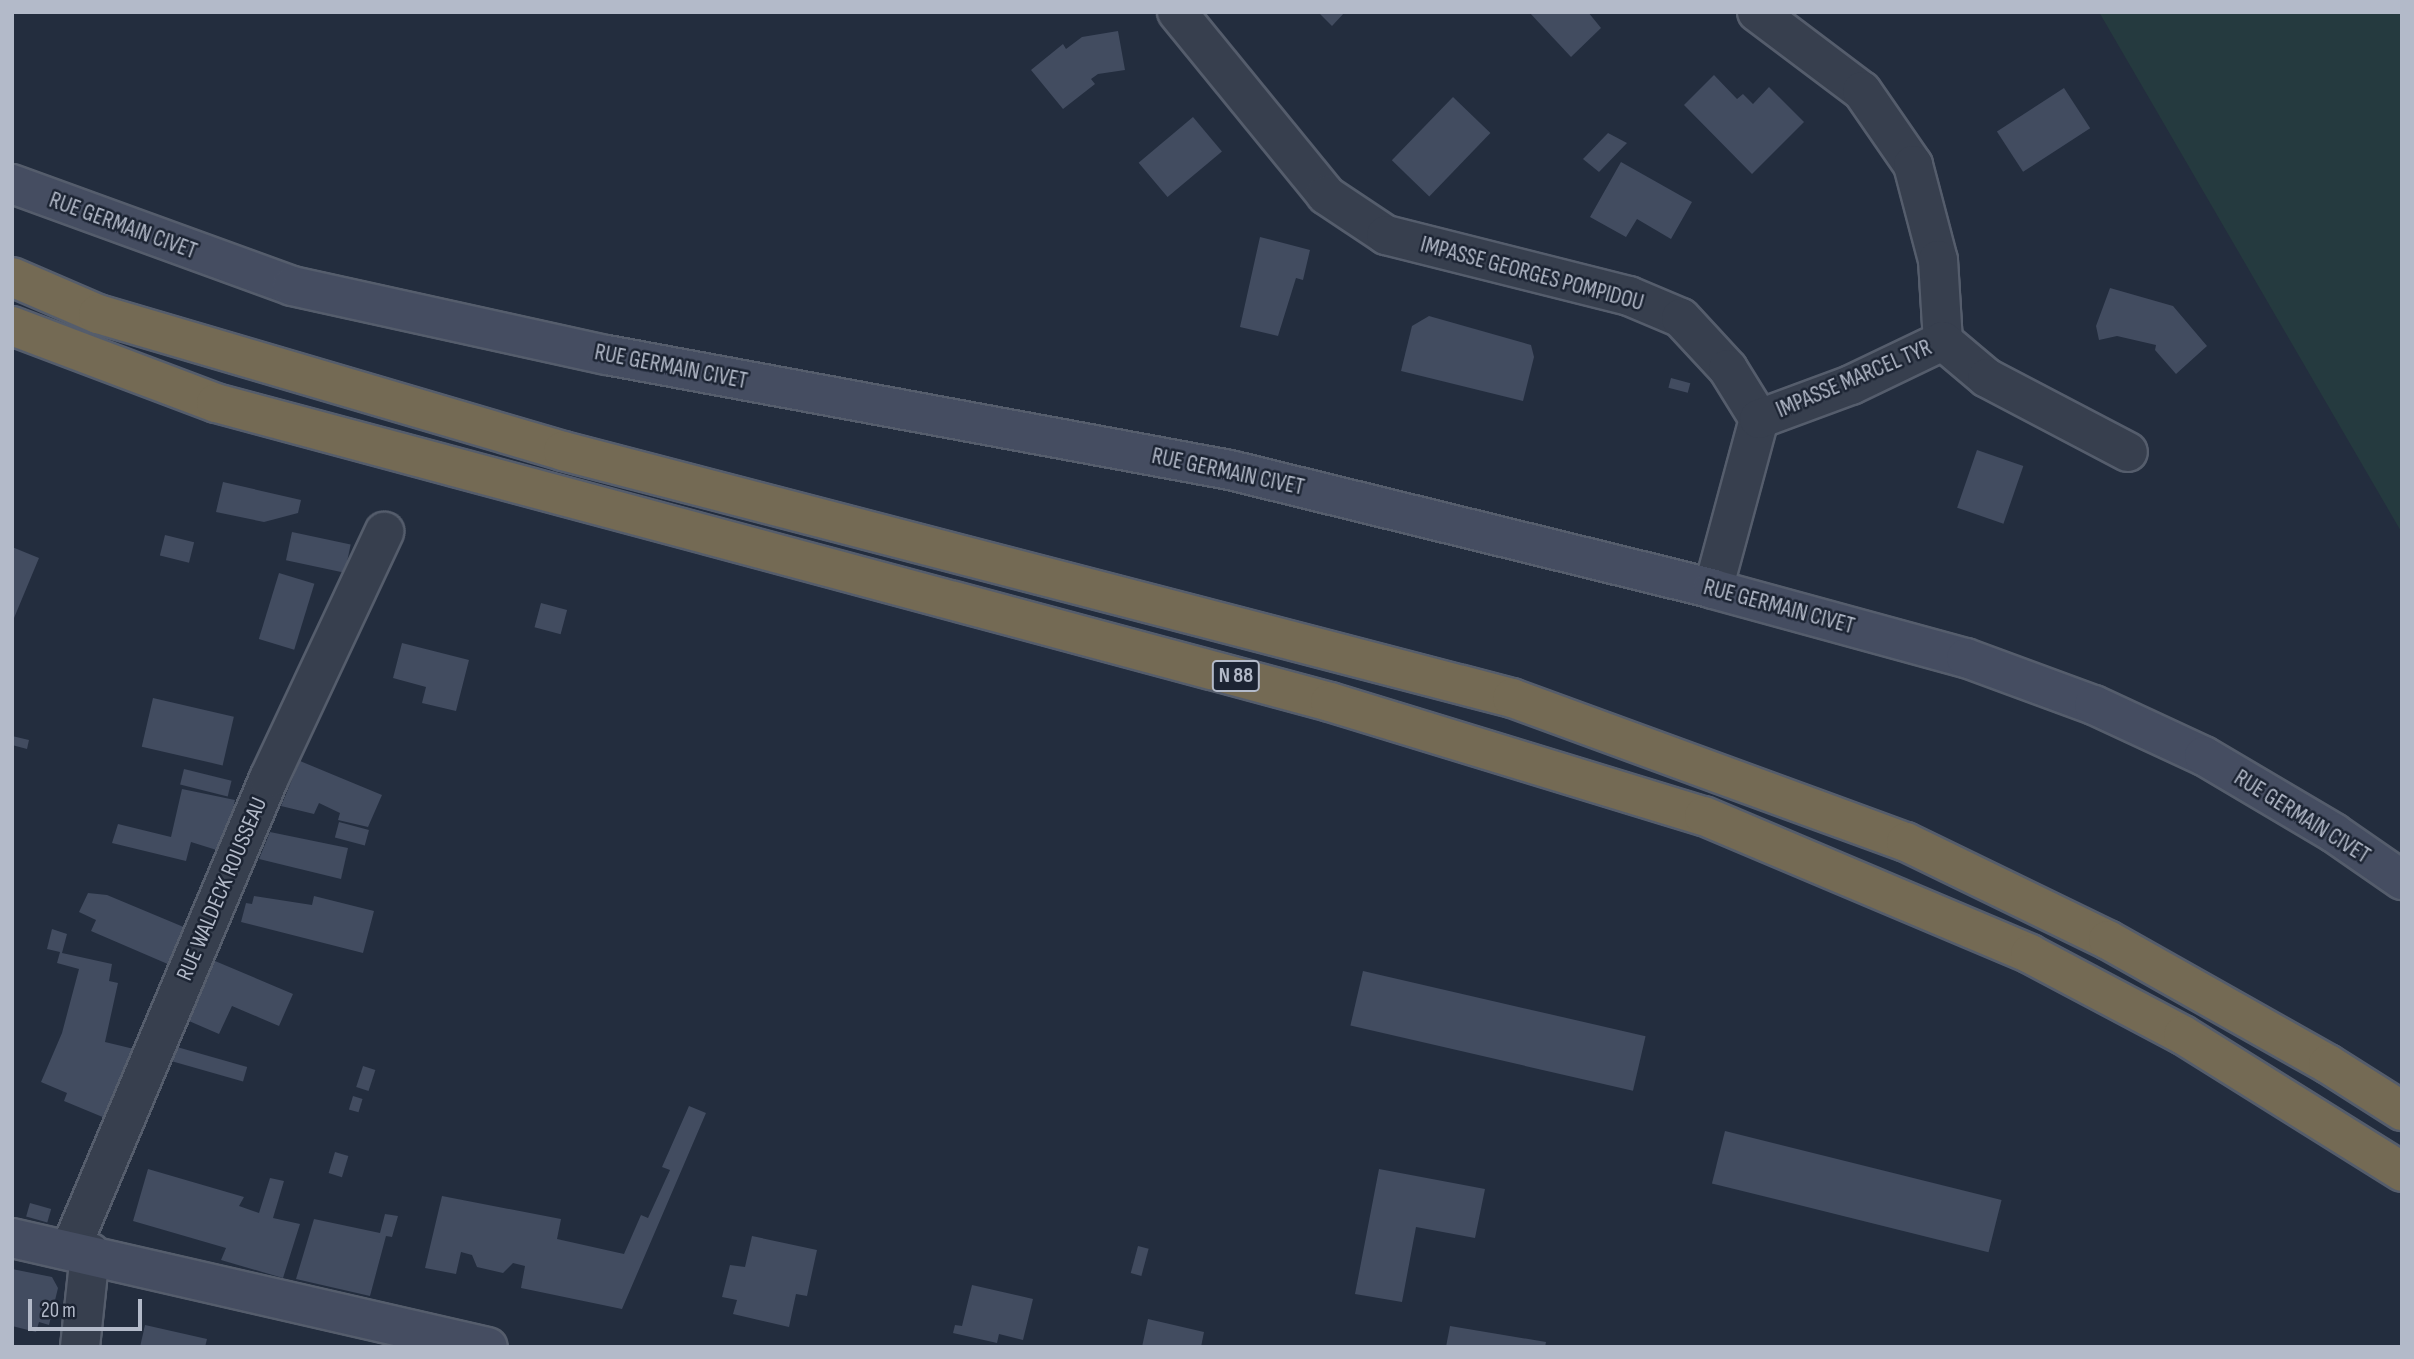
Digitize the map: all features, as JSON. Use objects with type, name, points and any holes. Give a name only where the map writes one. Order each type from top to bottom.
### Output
[{"type":"highway","name":"N 88","points":[[12,277],[98,314],[562,451],[1512,698],[1906,842],[2108,940],[2328,1064],[2402,1111]]},
{"type":"highway","name":"N 88","points":[[12,326],[216,403],[1330,702],[1704,816],[2030,954],[2183,1035],[2402,1172]]},
{"type":"street","name":"IMPASSE GEORGES POMPIDOU","points":[[1177,12],[1326,194],[1385,235],[1629,296],[1681,318],[1728,369],[1759,419]]},
{"type":"street","points":[[1757,12],[1862,91],[1913,165],[1938,260],[1943,341]]},
{"type":"street","name":"RUE GERMAIN CIVET","points":[[12,184],[292,286],[607,355],[1230,470],[1713,589],[1966,659],[2094,705],[2204,756],[2334,833],[2402,880]]},
{"type":"street","name":"IMPASSE MARCEL TYR","points":[[1759,419],[1851,385],[1943,341],[1987,377],[2057,418],[2128,452]]},
{"type":"street","points":[[1713,589],[1759,419]]},
{"type":"street","name":"RUE WALDECK ROUSSEAU","points":[[80,1347],[80,1251],[269,778],[384,533]]},
{"type":"street","points":[[12,1238],[80,1251],[488,1347]]},
{"type":"green space","points":[[2099,12],[2402,12],[2402,533]]},
{"type":"building","points":[[1318,12],[1345,12],[1332,26]]},
{"type":"building","points":[[1529,12],[1588,12],[1601,28],[1571,57]]},
{"type":"building","points":[[1118,31],[1125,70],[1098,74],[1091,79],[1095,84],[1063,109],[1031,70],[1063,44],[1066,49],[1082,37]]},
{"type":"building","points":[[1714,75],[1737,99],[1743,94],[1753,104],[1769,87],[1804,122],[1752,174],[1684,105]]},
{"type":"building","points":[[2064,88],[2090,128],[2023,172],[1997,132]]},
{"type":"building","points":[[1453,97],[1490,133],[1429,196],[1392,160]]},
{"type":"building","points":[[1193,117],[1222,151],[1168,197],[1139,163]]},
{"type":"building","points":[[1608,133],[1627,143],[1599,172],[1583,159]]},
{"type":"building","points":[[1621,162],[1692,202],[1671,239],[1637,219],[1626,237],[1590,217]]},
{"type":"building","points":[[1260,237],[1310,250],[1303,280],[1296,278],[1278,336],[1240,327]]},
{"type":"building","points":[[2110,288],[2173,306],[2207,346],[2176,374],[2155,350],[2156,345],[2117,336],[2099,340],[2096,326]]},
{"type":"building","points":[[1429,316],[1531,345],[1534,357],[1523,401],[1401,371],[1412,326]]},
{"type":"building","points":[[1671,378],[1690,383],[1688,393],[1668,388]]},
{"type":"building","points":[[1977,450],[2023,466],[2003,524],[1957,508]]},
{"type":"building","points":[[223,482],[301,500],[298,513],[264,522],[216,512]]},
{"type":"building","points":[[292,532],[351,544],[345,573],[286,560]]},
{"type":"building","points":[[165,535],[194,542],[189,563],[160,555]]},
{"type":"building","points":[[12,547],[39,558],[14,618],[12,617]]},
{"type":"building","points":[[279,573],[314,584],[294,650],[259,639]]},
{"type":"building","points":[[541,603],[567,610],[561,634],[535,627]]},
{"type":"building","points":[[402,643],[469,660],[456,711],[422,703],[426,687],[393,678]]},
{"type":"building","points":[[153,698],[234,717],[223,765],[142,747]]},
{"type":"building","points":[[12,736],[29,740],[27,749],[12,745]]},
{"type":"building","points":[[300,761],[382,795],[368,827],[338,820],[340,813],[319,803],[314,814],[281,806]]},
{"type":"building","points":[[184,769],[232,781],[228,796],[180,785]]},
{"type":"building","points":[[182,789],[235,800],[223,852],[191,842],[186,861],[112,843],[118,824],[171,837]]},
{"type":"building","points":[[339,822],[369,830],[365,845],[335,837]]},
{"type":"building","points":[[270,832],[348,848],[341,879],[259,859]]},
{"type":"building","points":[[88,893],[107,895],[186,928],[170,965],[91,931],[96,920],[79,912]]},
{"type":"building","points":[[254,896],[312,905],[314,896],[374,911],[363,953],[241,922],[246,903],[252,904]]},
{"type":"building","points":[[52,929],[67,934],[62,953],[112,964],[109,981],[118,983],[105,1042],[134,1049],[105,1118],[64,1101],[67,1093],[41,1082],[62,1033],[79,969],[57,963],[60,952],[47,949]]},
{"type":"building","points":[[215,961],[293,994],[279,1026],[232,1006],[219,1034],[189,1021]]},
{"type":"building","points":[[1363,971],[1646,1036],[1633,1091],[1350,1026]]},
{"type":"building","points":[[177,1047],[247,1067],[243,1082],[173,1061]]},
{"type":"building","points":[[363,1066],[375,1070],[369,1091],[356,1087]]},
{"type":"building","points":[[353,1096],[363,1099],[358,1112],[349,1109]]},
{"type":"building","points":[[689,1106],[706,1113],[622,1309],[521,1288],[525,1266],[513,1263],[503,1273],[477,1267],[472,1255],[461,1252],[456,1274],[425,1268],[442,1196],[561,1219],[557,1239],[624,1254],[641,1215],[648,1218],[670,1170],[662,1167]]},
{"type":"building","points":[[1725,1131],[2002,1200],[1988,1252],[1712,1183]]},
{"type":"building","points":[[335,1152],[348,1156],[342,1177],[329,1173]]},
{"type":"building","points":[[148,1169],[244,1197],[239,1206],[259,1213],[270,1178],[284,1181],[273,1218],[300,1224],[283,1278],[221,1260],[226,1248],[133,1221]]},
{"type":"building","points":[[1379,1169],[1485,1189],[1475,1238],[1416,1227],[1402,1302],[1355,1294]]},
{"type":"building","points":[[30,1203],[51,1209],[47,1223],[26,1216]]},
{"type":"building","points":[[385,1214],[398,1216],[392,1237],[386,1236],[370,1296],[296,1279],[314,1219],[380,1233]]},
{"type":"building","points":[[752,1236],[817,1250],[807,1296],[796,1294],[789,1327],[733,1314],[737,1300],[722,1297],[730,1265],[745,1267]]},
{"type":"building","points":[[1138,1246],[1149,1249],[1141,1276],[1131,1273]]},
{"type":"building","points":[[12,1269],[52,1277],[58,1288],[49,1325],[39,1322],[36,1332],[12,1326]]},
{"type":"building","points":[[972,1285],[1033,1299],[1023,1340],[999,1334],[997,1343],[953,1333],[955,1325],[962,1326]]},
{"type":"building","points":[[1148,1319],[1204,1332],[1201,1347],[1142,1347]]},
{"type":"building","points":[[145,1325],[207,1339],[205,1347],[140,1347]]},
{"type":"building","points":[[1450,1326],[1546,1342],[1545,1347],[1446,1347]]}]
